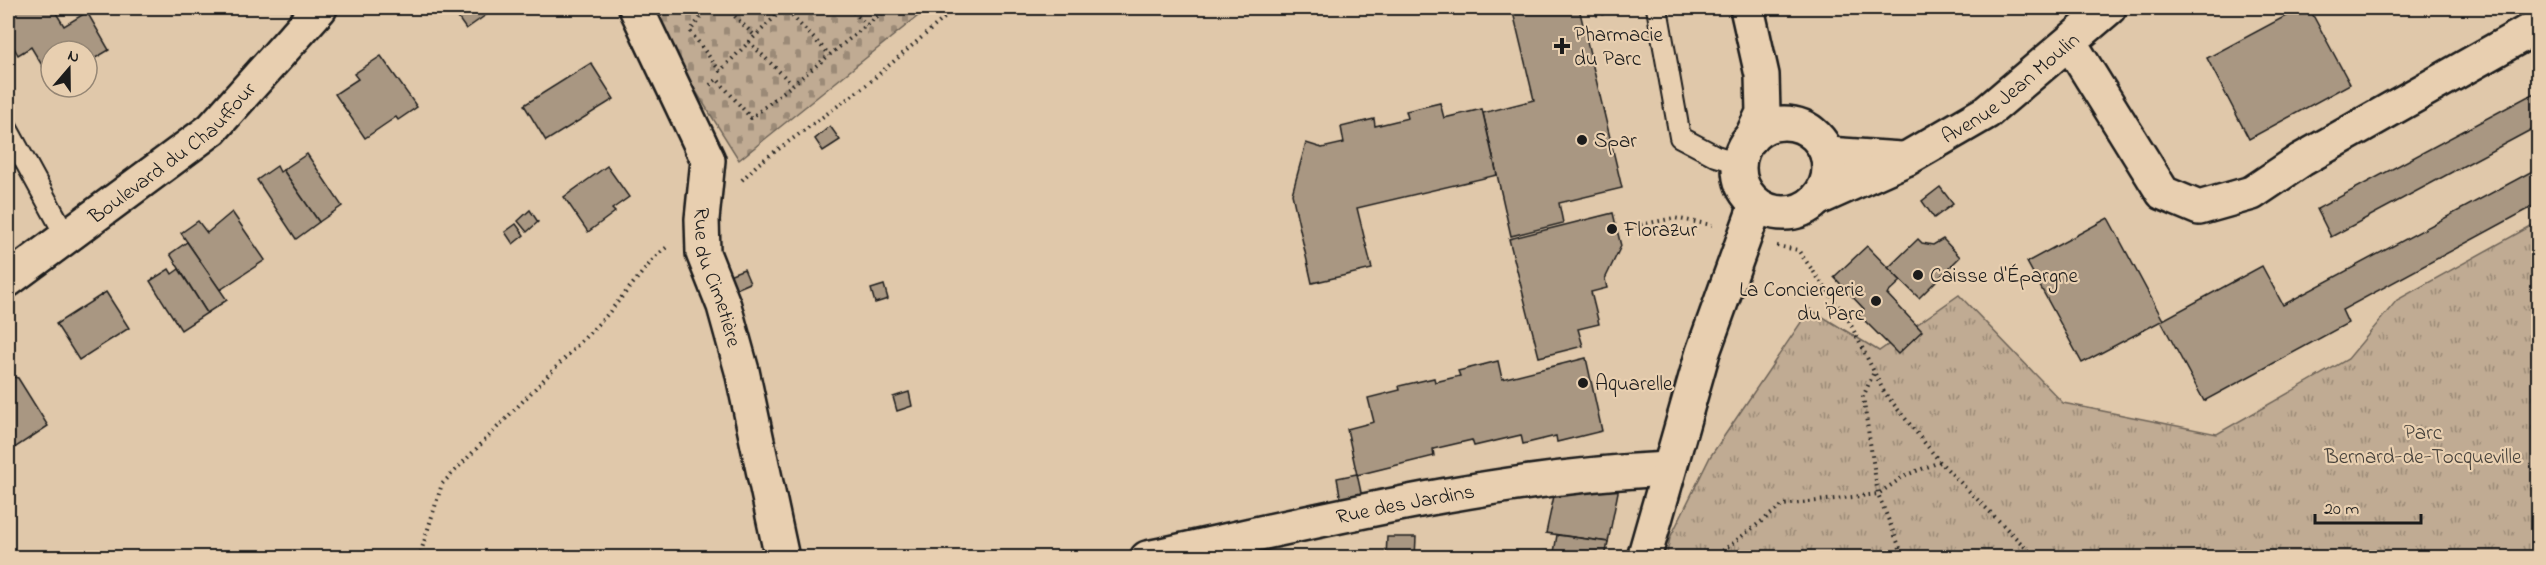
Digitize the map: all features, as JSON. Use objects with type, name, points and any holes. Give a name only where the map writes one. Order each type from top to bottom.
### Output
[{"type":"street","name":"Boulevard du Chauffour","points":[[8,280],[212,129],[320,8]]},
{"type":"street","name":"Rue du Cimetière","points":[[636,8],[708,160],[702,219],[703,253],[724,306],[742,371],[782,558]]},
{"type":"street","points":[[1745,150],[1771,125],[1795,124],[1820,140],[1827,154],[1829,177],[1819,198],[1810,206],[1785,214],[1770,212],[1756,205],[1742,186],[1745,150],[1763,113],[1762,75],[1748,8]]},
{"type":"street","points":[[1763,8],[1778,72],[1795,124]]},
{"type":"street","name":"Avenue Jean Moulin","points":[[1819,198],[1906,159],[1987,112],[2109,8]]},
{"type":"street","points":[[2070,43],[2163,193],[2199,208],[2252,193],[2301,160],[2538,26]]},
{"type":"street","points":[[1827,154],[1906,159]]},
{"type":"street","points":[[1644,558],[1671,457],[1703,352],[1756,205]]},
{"type":"street","name":"Rue des Jardins","points":[[1147,558],[1461,493],[1618,471],[1671,457]]},
{"type":"lane","points":[[1657,8],[1680,137],[1716,156],[1745,150]]},
{"type":"lane","points":[[8,130],[67,238]]},
{"type":"path","points":[[708,8],[690,31],[720,71]]},
{"type":"path","points":[[726,8],[755,36]]},
{"type":"path","points":[[704,89],[717,79],[720,71],[784,8],[830,55]]},
{"type":"path","points":[[849,8],[867,25]]},
{"type":"path","points":[[717,79],[751,118],[888,8]]},
{"type":"path","points":[[419,558],[442,484],[606,316],[656,256],[702,219],[759,164],[865,86],[956,8]]},
{"type":"path","points":[[1596,15],[1626,8]]},
{"type":"path","points":[[749,42],[792,84]]},
{"type":"path","points":[[1798,250],[1849,321],[1884,392],[1940,462],[2030,552],[2039,558]]},
{"type":"path","points":[[1873,373],[1863,397],[1878,494],[1904,558]]},
{"type":"path","points":[[1713,558],[1783,505],[1878,494],[1906,475],[1940,462]]},
{"type":"green space","points":[[653,8],[928,8],[739,160],[658,31]]},
{"type":"green space","name":"Parc Bernard-de-Tocqueville","points":[[2538,222],[2538,557],[1666,558],[1670,538],[1710,457],[1810,309],[1879,351],[1959,295],[2063,403],[2217,434],[2348,359],[2397,300]]},
{"type":"building","points":[[8,8],[53,8],[64,26],[87,12],[109,50],[99,56],[99,39],[39,39],[39,60],[31,47],[18,55],[8,37]]},
{"type":"building","points":[[451,8],[496,8],[466,29]]},
{"type":"building","points":[[1512,8],[1579,8],[1622,188],[1559,203],[1563,223],[1511,236],[1483,113],[1534,100]]},
{"type":"building","points":[[2301,8],[2309,8],[2350,84],[2249,139],[2207,58]]},
{"type":"building","points":[[381,56],[417,107],[398,120],[396,117],[365,138],[335,94],[358,79],[354,74]]},
{"type":"building","points":[[591,63],[614,99],[546,141],[524,105]]},
{"type":"building","points":[[2538,91],[2538,126],[2331,237],[2317,209]]},
{"type":"building","points":[[1440,103],[1444,118],[1482,109],[1497,175],[1357,208],[1372,269],[1312,283],[1292,194],[1306,143],[1322,148],[1344,143],[1341,127],[1374,119],[1375,126],[1408,118],[1406,111]]},
{"type":"building","points":[[830,126],[840,140],[823,151],[815,139]]},
{"type":"building","points":[[307,154],[342,206],[319,222],[283,170]]},
{"type":"building","points":[[277,166],[280,172],[283,170],[319,222],[296,239],[257,180]]},
{"type":"building","points":[[607,166],[629,197],[612,209],[615,212],[588,232],[564,197]]},
{"type":"building","points":[[2538,168],[2538,204],[2342,310],[2348,323],[2204,401],[2161,321],[2082,363],[2027,262],[2108,218],[2163,320],[2262,266],[2283,305]]},
{"type":"building","points":[[1940,187],[1953,204],[1934,218],[1922,201]]},
{"type":"building","points":[[530,210],[538,222],[527,232],[518,221]]},
{"type":"building","points":[[232,212],[265,260],[220,290],[181,233],[198,221],[207,233]]},
{"type":"building","points":[[1613,213],[1621,246],[1605,279],[1607,288],[1591,292],[1599,324],[1578,329],[1583,346],[1539,357],[1509,239]]},
{"type":"building","points":[[516,224],[524,235],[513,244],[505,232]]},
{"type":"building","name":"Caisse d'Épargne","points":[[1918,239],[1922,243],[1933,245],[1943,239],[1960,257],[1919,298],[1888,268]]},
{"type":"building","points":[[187,242],[227,300],[207,313],[170,254]]},
{"type":"building","name":"La Conciergerie du Parc","points":[[1867,246],[1901,281],[1887,294],[1922,331],[1898,354],[1858,314],[1864,309],[1834,277]]},
{"type":"building","points":[[169,269],[172,274],[179,269],[207,313],[181,330],[150,281]]},
{"type":"building","points":[[744,269],[750,283],[734,290],[729,275]]},
{"type":"building","points":[[884,285],[888,299],[875,303],[871,289]]},
{"type":"building","points":[[106,292],[129,328],[79,360],[56,324]]},
{"type":"building","points":[[1586,358],[1602,431],[1557,442],[1556,436],[1523,444],[1521,435],[1474,446],[1472,440],[1433,449],[1434,456],[1357,475],[1347,429],[1374,422],[1368,398],[1400,390],[1399,386],[1434,378],[1435,382],[1460,376],[1458,371],[1498,361],[1502,379]]},
{"type":"building","points":[[8,377],[18,378],[48,426],[13,449],[8,441]]},
{"type":"building","points":[[909,392],[912,406],[897,411],[893,397]]},
{"type":"building","points":[[1357,474],[1362,497],[1341,501],[1337,478]]},
{"type":"building","points":[[1619,487],[1608,542],[1546,533],[1554,496]]},
{"type":"building","points":[[1557,535],[1608,542],[1605,558],[1553,558]]},
{"type":"building","points":[[1387,537],[1416,537],[1415,558],[1386,558]]},
{"type":"place","name":"Pharmacie du Parc","points":[[1562,46]]},
{"type":"place","name":"Spar","points":[[1582,140]]},
{"type":"place","name":"Florazur","points":[[1612,229]]},
{"type":"place","name":"Caisse d'Épargne","points":[[1918,275]]},
{"type":"place","name":"La Conciergerie du Parc","points":[[1876,301]]},
{"type":"place","name":"Aquarelle","points":[[1583,383]]}]
